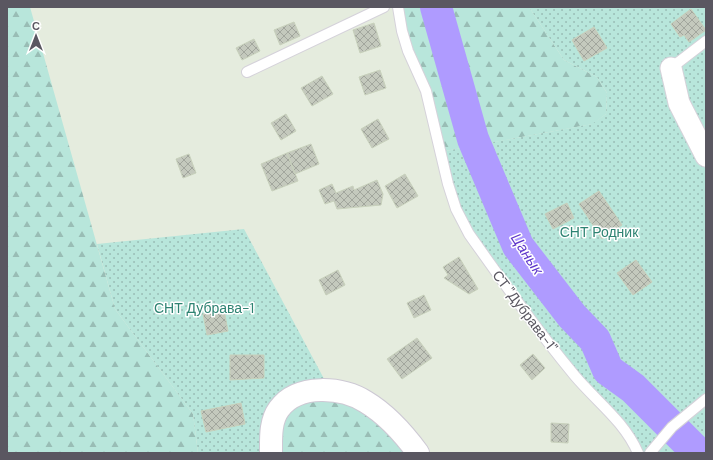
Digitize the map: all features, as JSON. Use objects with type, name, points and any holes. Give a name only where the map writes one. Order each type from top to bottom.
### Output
[{"type":"street","points":[[672,68],[679,104],[706,156]]},
{"type":"street","points":[[271,453],[272,426],[279,409],[300,394],[312,390],[330,390],[347,393],[366,402],[407,438],[418,453]]},
{"type":"lane","points":[[247,72],[384,7]]},
{"type":"lane","name":"СТ \"Дубрава-1\"","points":[[398,7],[402,31],[408,51],[426,91],[440,152],[456,209],[469,234],[576,376],[628,433],[638,453]]},
{"type":"lane","points":[[672,68],[706,41]]},
{"type":"lane","points":[[650,453],[672,427],[706,399]]},
{"type":"green space","points":[[7,7],[30,7],[115,309],[193,414],[198,453],[7,453]]},
{"type":"green space","points":[[398,7],[529,7],[564,60],[597,77],[607,93],[606,114],[593,124],[440,152]]},
{"type":"green space","name":"СНТ Родник","points":[[529,7],[706,7],[706,453],[638,453],[576,376],[469,234],[440,152],[592,124],[606,114],[607,93],[597,77],[564,60]]},
{"type":"green space","name":"СНТ Дубрава-1","points":[[244,229],[330,390],[287,402],[271,453],[198,453],[193,414],[115,309],[97,244]]},
{"type":"green space","points":[[347,393],[418,453],[271,453],[279,409]]},
{"type":"building","points":[[691,9],[706,30],[689,42],[684,35],[680,37],[671,24]]},
{"type":"building","points":[[294,22],[300,36],[280,45],[274,30]]},
{"type":"building","points":[[374,23],[381,46],[360,53],[353,30]]},
{"type":"building","points":[[594,27],[607,48],[584,61],[572,40]]},
{"type":"building","points":[[254,39],[260,51],[242,60],[236,48]]},
{"type":"building","points":[[380,70],[386,88],[365,95],[359,77]]},
{"type":"building","points":[[322,76],[333,94],[312,106],[301,88]]},
{"type":"building","points":[[286,114],[296,131],[281,140],[271,123]]},
{"type":"building","points":[[378,119],[389,139],[372,148],[361,129]]},
{"type":"building","points":[[311,144],[319,164],[295,174],[287,153]]},
{"type":"building","points":[[287,153],[298,181],[272,191],[261,164]]},
{"type":"building","points":[[189,154],[196,173],[183,178],[176,159]]},
{"type":"building","points":[[405,174],[418,196],[397,208],[385,186]]},
{"type":"building","points":[[377,180],[383,194],[381,205],[337,209],[334,201],[325,204],[319,190],[332,184],[336,193],[353,186],[354,190]]},
{"type":"building","points":[[599,191],[622,225],[602,239],[579,204]]},
{"type":"building","points":[[567,203],[574,218],[553,229],[545,214]]},
{"type":"building","points":[[459,257],[478,289],[469,294],[444,278],[448,275],[443,267]]},
{"type":"building","points":[[636,260],[652,282],[633,295],[617,273]]},
{"type":"building","points":[[338,270],[345,285],[326,295],[319,280]]},
{"type":"building","points":[[424,295],[431,310],[414,318],[407,303]]},
{"type":"building","points":[[224,310],[228,331],[207,335],[203,314]]},
{"type":"building","points":[[417,338],[432,358],[402,379],[387,359]]},
{"type":"building","points":[[533,354],[545,368],[532,380],[520,365]]},
{"type":"building","points":[[230,355],[264,355],[264,378],[230,380]]},
{"type":"building","points":[[241,403],[245,424],[206,432],[201,411]]},
{"type":"building","points":[[551,423],[569,424],[568,443],[551,442]]},
{"type":"waterway","name":"Цанык","points":[[436,7],[473,139],[518,246],[572,316],[595,340],[608,370],[633,388],[698,453]]}]
